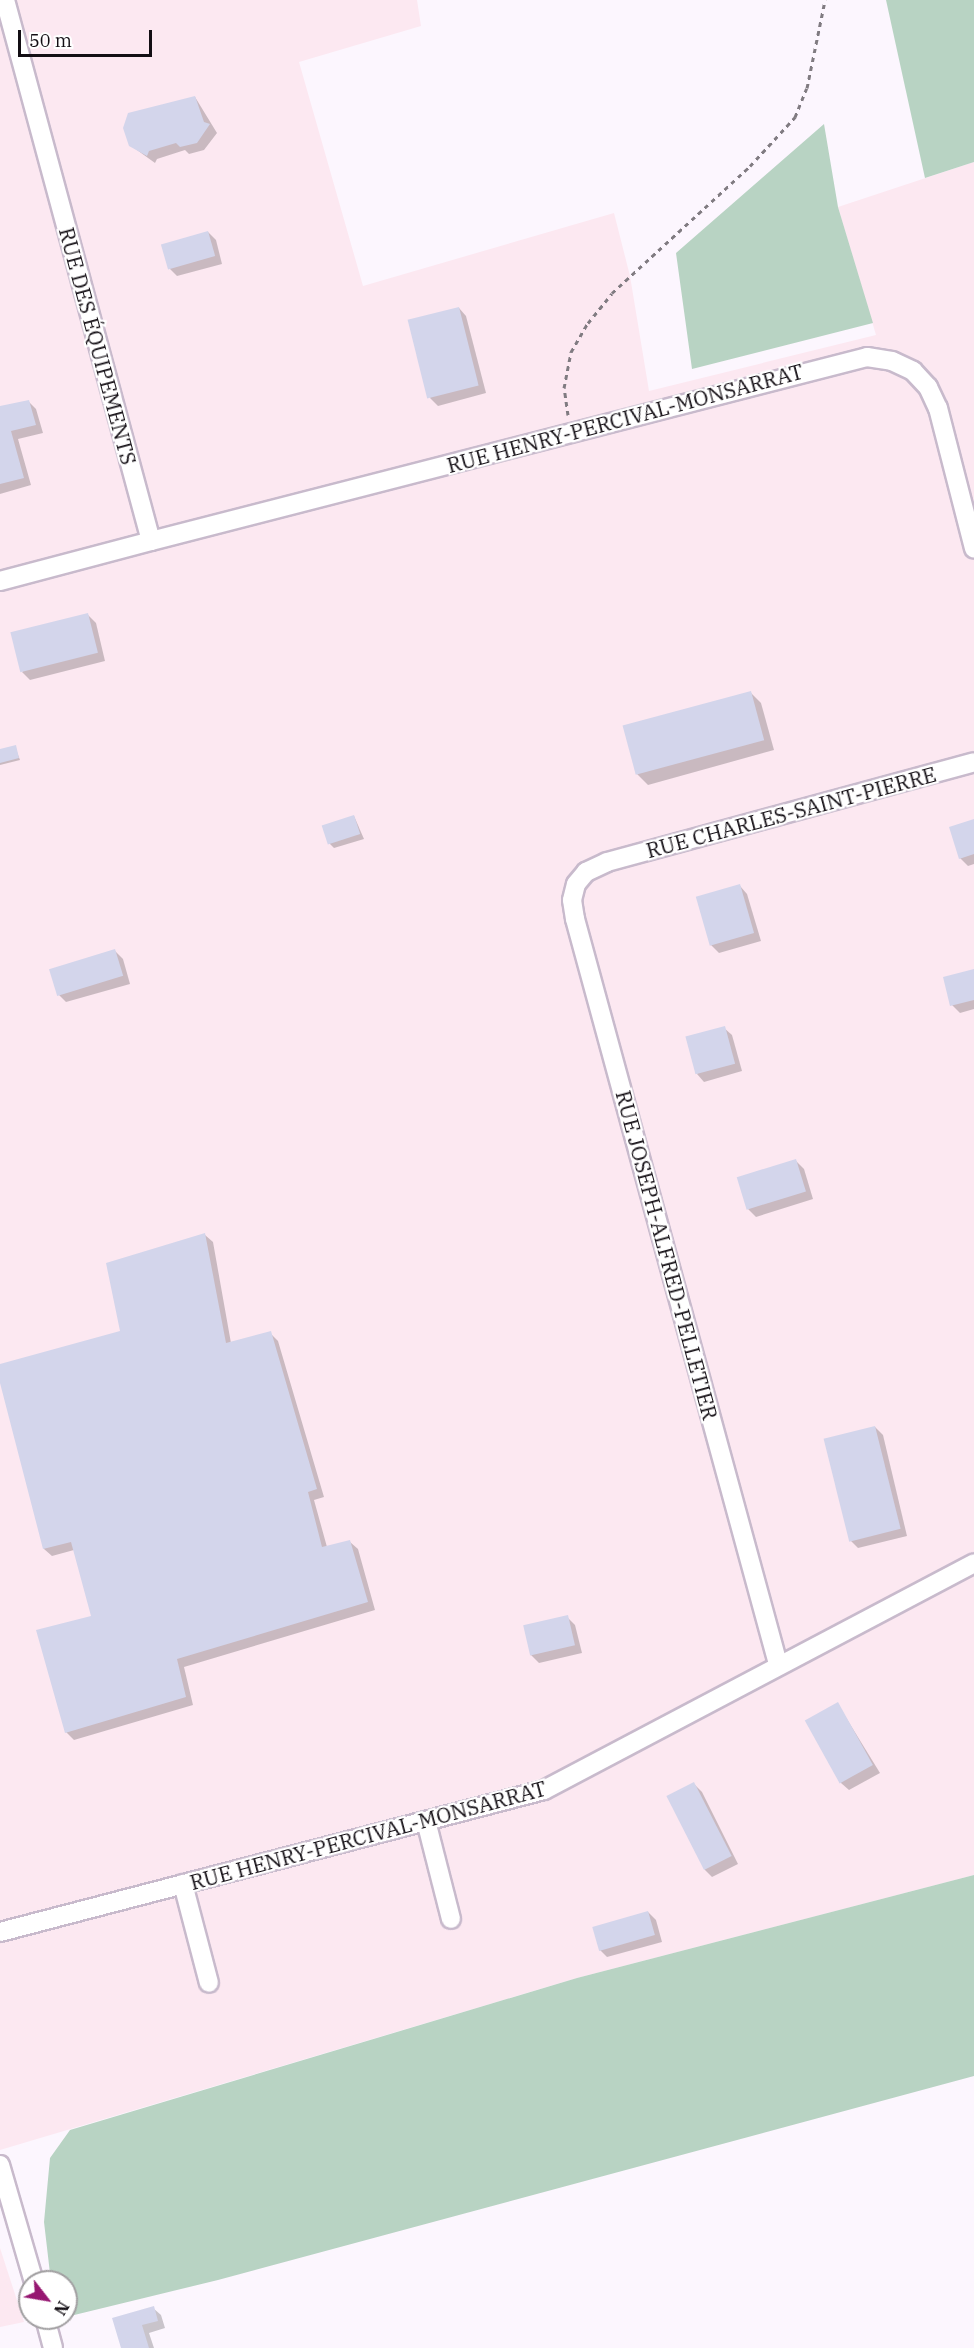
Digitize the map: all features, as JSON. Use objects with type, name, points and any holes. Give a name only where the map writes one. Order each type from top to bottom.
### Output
[{"type":"street","name":"RUE DES ÉQUIPEMENTS","points":[[5,0],[151,541]]},
{"type":"street","name":"RUE HENRY-PERCIVAL-MONSARRAT","points":[[151,541],[839,362],[867,357],[892,361],[913,371],[928,387],[938,408],[974,549]]},
{"type":"street","points":[[0,581],[151,541]]},
{"type":"street","name":"RUE CHARLES-SAINT-PIERRE","points":[[607,862],[974,762]]},
{"type":"street","name":"RUE JOSEPH-ALFRED-PELLETIER","points":[[607,862],[586,872],[576,884],[572,900],[575,920],[778,1664]]},
{"type":"street","name":"RUE HENRY-PERCIVAL-MONSARRAT","points":[[0,1932],[544,1790],[778,1664],[974,1563]]},
{"type":"street","points":[[426,1821],[451,1919]]},
{"type":"street","points":[[183,1884],[208,1983]]},
{"type":"street","points":[[0,2165],[31,2270]]},
{"type":"street","points":[[48,2330],[53,2348]]},
{"type":"path","points":[[573,431],[564,388],[571,352],[588,322],[612,293],[750,166],[795,117],[807,88],[825,0]]},
{"type":"shaded area","points":[[0,0],[417,0],[421,26],[299,62],[363,286],[614,213],[630,276],[649,391],[876,335],[838,207],[974,162],[974,1875],[577,1978],[0,2150]]},
{"type":"shaded area","points":[[0,2248],[18,2304],[18,2323],[0,2327]]},
{"type":"green space","points":[[886,0],[974,0],[974,162],[925,178]]},
{"type":"green space","points":[[824,124],[838,207],[873,323],[692,369],[676,253]]},
{"type":"green space","points":[[974,1875],[974,2076],[218,2280],[78,2314],[78,2270],[50,2270],[44,2222],[50,2158],[70,2130],[577,1978]]},
{"type":"building","points":[[195,96],[204,122],[210,124],[197,143],[180,147],[176,143],[149,151],[147,156],[129,146],[123,128],[128,113]]},
{"type":"building","points":[[208,231],[215,256],[168,269],[161,245]]},
{"type":"building","points":[[459,307],[479,386],[427,398],[408,320]]},
{"type":"building","points":[[29,400],[36,425],[11,431],[24,478],[0,484],[0,406]]},
{"type":"building","points":[[88,613],[98,653],[20,672],[10,632]]},
{"type":"building","points":[[751,691],[764,740],[636,775],[623,725]]},
{"type":"building","points":[[16,745],[19,758],[0,763],[0,749]]},
{"type":"building","points":[[354,815],[360,834],[328,845],[322,826]]},
{"type":"building","points":[[974,819],[974,854],[959,859],[949,827]]},
{"type":"building","points":[[740,884],[754,933],[710,946],[696,897]]},
{"type":"building","points":[[115,949],[123,976],[57,996],[49,969]]},
{"type":"building","points":[[974,969],[974,1000],[950,1006],[943,977]]},
{"type":"building","points":[[725,1026],[735,1064],[695,1074],[685,1037]]},
{"type":"building","points":[[796,1159],[806,1192],[747,1210],[737,1177]]},
{"type":"building","points":[[205,1233],[226,1343],[271,1331],[317,1489],[308,1492],[322,1547],[350,1540],[368,1602],[177,1659],[186,1697],[65,1733],[36,1630],[91,1616],[71,1542],[43,1549],[0,1383],[0,1364],[120,1331],[106,1263]]},
{"type":"building","points":[[875,1426],[901,1529],[849,1542],[824,1439]]},
{"type":"building","points":[[568,1615],[575,1645],[530,1656],[523,1625]]},
{"type":"building","points":[[838,1702],[873,1765],[840,1783],[805,1720]]},
{"type":"building","points":[[694,1782],[732,1856],[704,1870],[666,1796]]},
{"type":"building","points":[[648,1911],[655,1935],[599,1951],[592,1927]]},
{"type":"building","points":[[154,2306],[158,2321],[142,2325],[149,2348],[121,2348],[112,2318]]}]
